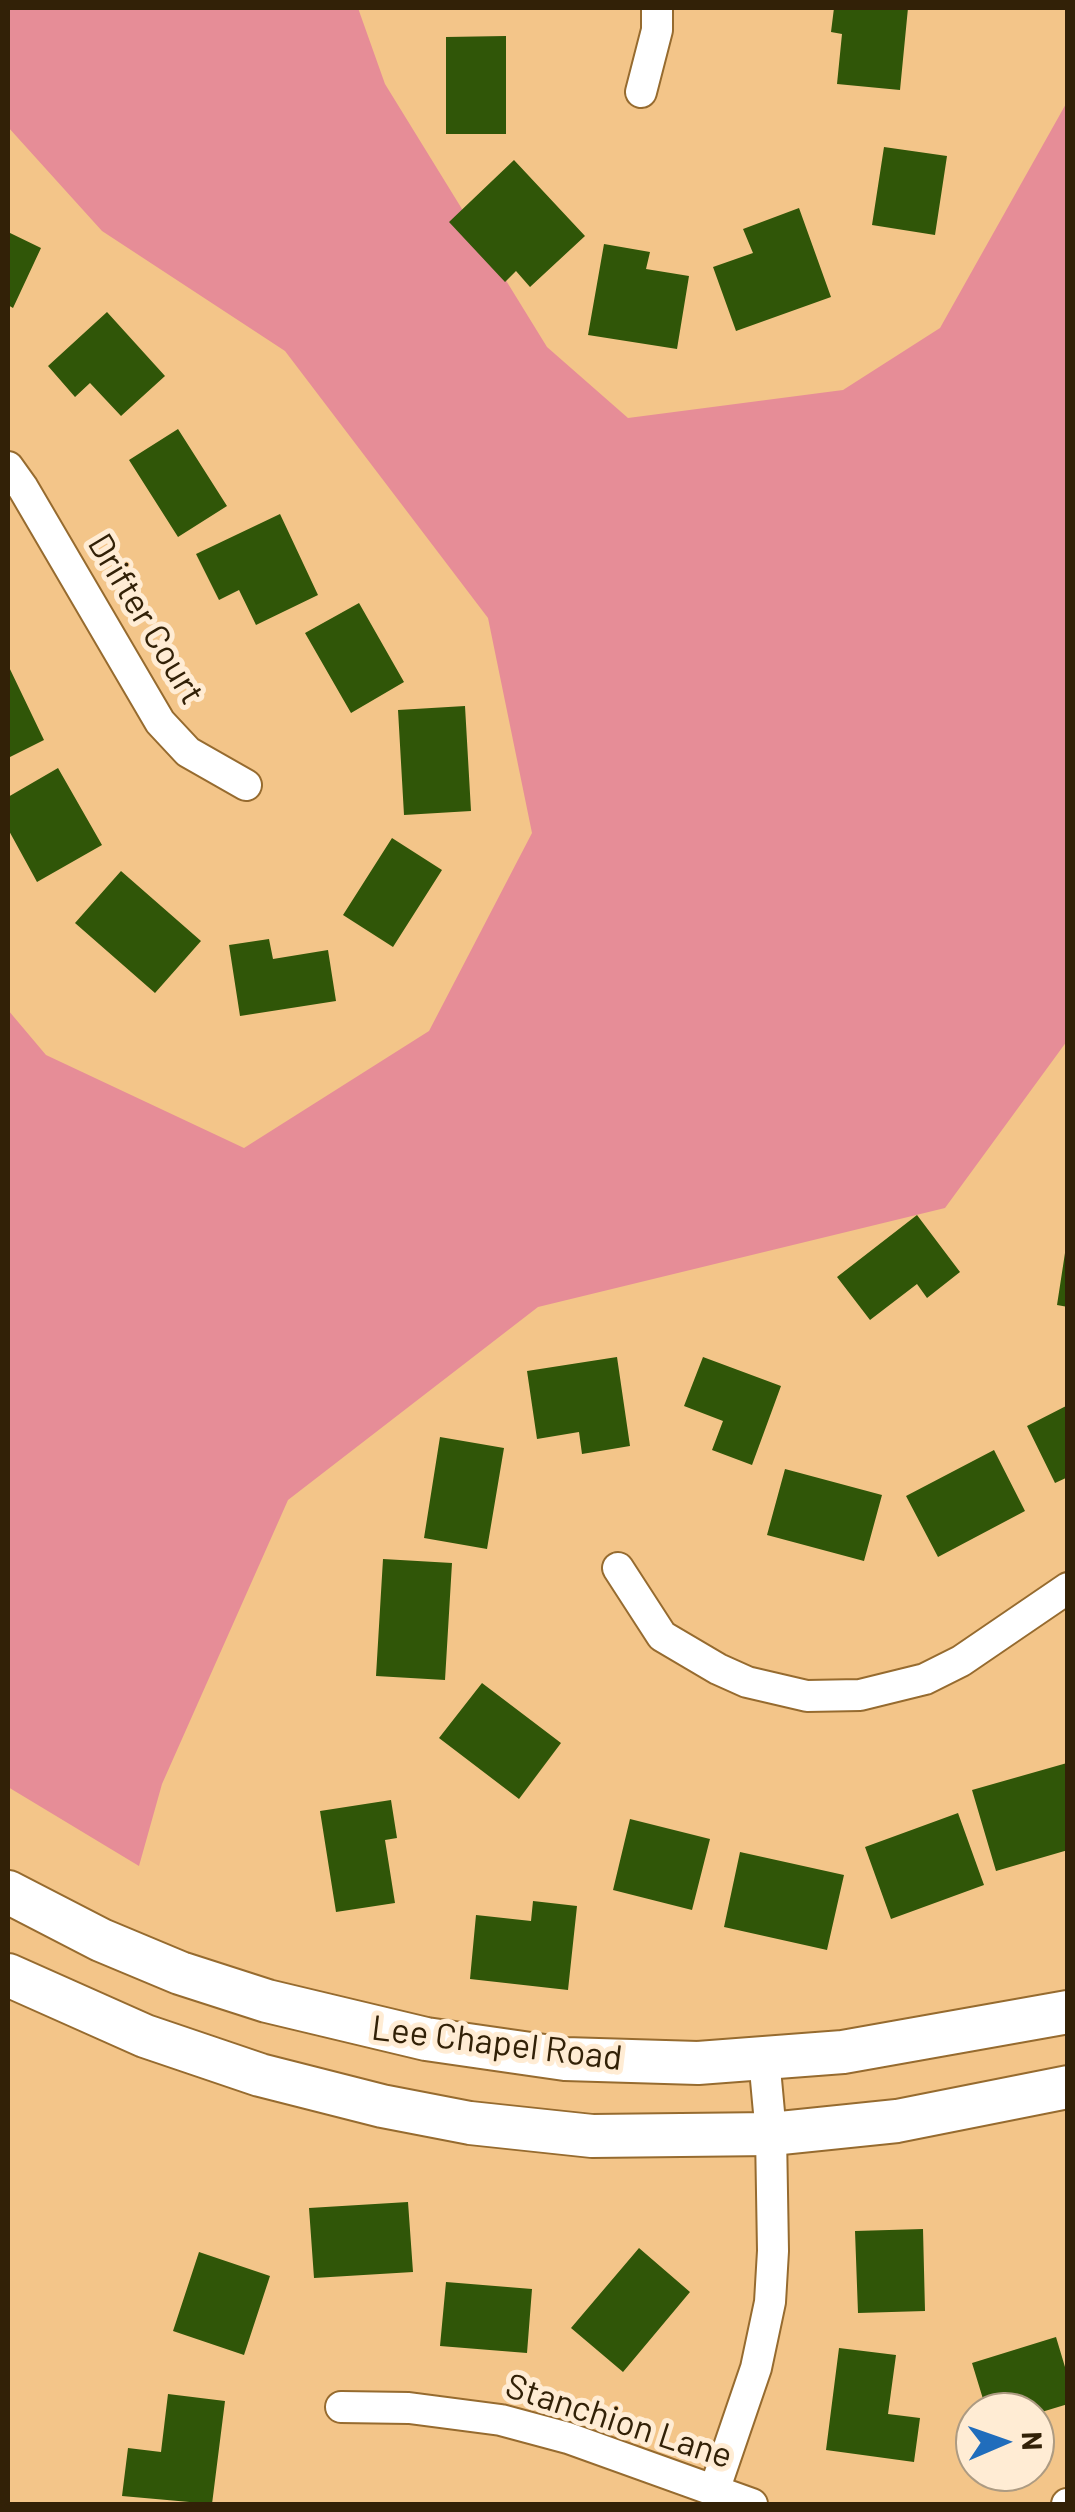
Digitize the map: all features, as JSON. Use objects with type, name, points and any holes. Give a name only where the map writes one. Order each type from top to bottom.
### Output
[{"type":"main road","name":"Lee Chapel Road","points":[[8,1892],[101,1940],[180,1973],[346,2022],[426,2039],[565,2059],[698,2062],[843,2052],[1068,2012]]},
{"type":"main road","name":"Lee Chapel Road","points":[[8,1975],[145,2036],[260,2075],[382,2106],[470,2122],[592,2136],[771,2134],[897,2121],[1068,2087]]},
{"type":"street","points":[[642,92],[657,30],[656,8]]},
{"type":"street","name":"Drifter Court","points":[[8,466],[160,722],[188,752],[246,785]]},
{"type":"street","points":[[618,1568],[662,1636],[732,1676],[807,1696],[860,1695],[925,1679],[961,1661],[1068,1588]]},
{"type":"street","points":[[714,2491],[756,2368],[770,2302],[771,2134],[764,2058]]},
{"type":"street","name":"Stanchion Lane","points":[[342,2407],[409,2408],[501,2420],[568,2438],[752,2504]]},
{"type":"shaded area","points":[[8,8],[358,8],[385,84],[547,347],[628,418],[843,390],[940,328],[1067,102],[1067,1041],[945,1208],[538,1307],[288,1500],[162,1784],[139,1866],[8,1787],[8,1010],[46,1055],[244,1148],[429,1031],[532,833],[488,618],[285,351],[102,231],[8,127]]},
{"type":"building","points":[[834,8],[908,8],[900,90],[837,84],[842,34],[831,32]]},
{"type":"building","points":[[506,36],[506,134],[446,134],[446,37]]},
{"type":"building","points":[[884,147],[947,156],[935,235],[872,225]]},
{"type":"building","points":[[514,160],[585,236],[530,287],[516,271],[505,282],[449,222]]},
{"type":"building","points":[[799,208],[831,297],[736,331],[713,267],[753,253],[743,229]]},
{"type":"building","points":[[8,232],[41,248],[13,308],[8,305]]},
{"type":"building","points":[[604,244],[650,252],[646,269],[689,276],[677,349],[588,335]]},
{"type":"building","points":[[107,312],[165,376],[121,416],[90,383],[75,397],[48,366]]},
{"type":"building","points":[[178,429],[227,506],[178,537],[129,460]]},
{"type":"building","points":[[280,514],[318,595],[256,625],[239,590],[219,600],[196,554]]},
{"type":"building","points":[[359,603],[404,682],[351,713],[305,633]]},
{"type":"building","points":[[8,665],[44,740],[8,758]]},
{"type":"building","points":[[465,706],[471,811],[404,815],[398,710]]},
{"type":"building","points":[[58,768],[102,845],[37,882],[8,829],[8,797]]},
{"type":"building","points":[[392,838],[442,870],[393,947],[343,915]]},
{"type":"building","points":[[121,871],[201,941],[155,993],[75,923]]},
{"type":"building","points":[[269,939],[273,959],[328,950],[336,1001],[240,1016],[229,945]]},
{"type":"building","points":[[917,1215],[960,1272],[927,1298],[917,1284],[870,1320],[837,1277]]},
{"type":"building","points":[[1068,1253],[1068,1307],[1057,1305]]},
{"type":"building","points":[[617,1357],[630,1446],[582,1454],[579,1432],[537,1439],[527,1371]]},
{"type":"building","points":[[703,1357],[781,1386],[752,1465],[712,1450],[723,1421],[684,1406]]},
{"type":"building","points":[[1068,1405],[1068,1477],[1055,1483],[1027,1426]]},
{"type":"building","points":[[440,1437],[504,1448],[487,1549],[424,1538]]},
{"type":"building","points":[[994,1450],[1025,1511],[938,1557],[906,1496]]},
{"type":"building","points":[[785,1469],[882,1495],[864,1561],[767,1535]]},
{"type":"building","points":[[383,1559],[452,1563],[445,1680],[376,1676]]},
{"type":"building","points":[[482,1683],[561,1743],[519,1799],[439,1738]]},
{"type":"building","points":[[1067,1763],[1068,1850],[996,1871],[972,1790]]},
{"type":"building","points":[[391,1800],[397,1838],[385,1840],[395,1903],[336,1912],[320,1811]]},
{"type":"building","points":[[958,1813],[984,1885],[891,1919],[865,1847]]},
{"type":"building","points":[[630,1819],[710,1839],[692,1910],[613,1890]]},
{"type":"building","points":[[740,1852],[844,1875],[827,1950],[724,1927]]},
{"type":"building","points":[[533,1901],[577,1906],[568,1990],[470,1979],[476,1915],[531,1921]]},
{"type":"building","points":[[408,2202],[413,2272],[314,2278],[309,2208]]},
{"type":"building","points":[[923,2229],[925,2311],[858,2313],[855,2231]]},
{"type":"building","points":[[639,2248],[690,2292],[623,2372],[571,2328]]},
{"type":"building","points":[[199,2252],[270,2276],[244,2355],[173,2331]]},
{"type":"building","points":[[446,2282],[532,2289],[527,2353],[440,2346]]},
{"type":"building","points":[[1056,2337],[1068,2377],[1068,2404],[1055,2408],[1055,2392],[981,2392],[972,2363]]},
{"type":"building","points":[[839,2348],[896,2355],[888,2414],[920,2418],[914,2462],[826,2450]]},
{"type":"building","points":[[168,2394],[225,2401],[212,2504],[122,2496],[128,2448],[161,2452]]}]
